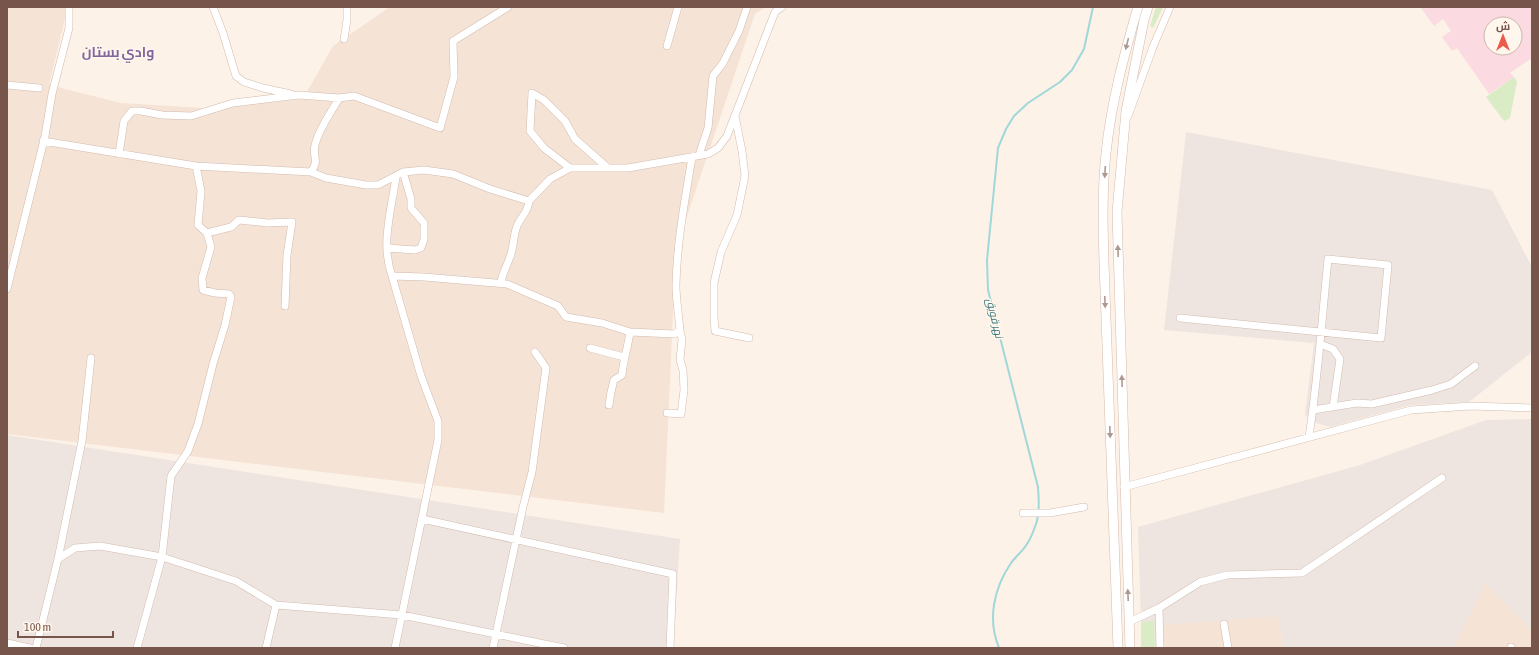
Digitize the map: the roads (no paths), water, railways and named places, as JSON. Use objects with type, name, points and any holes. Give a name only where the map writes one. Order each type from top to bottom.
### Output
[{"type":"main road","points":[[1118,648],[1103,206],[1106,154],[1114,100],[1127,44],[1138,7]]},
{"type":"main road","points":[[1130,648],[1117,212],[1126,111],[1144,20],[1148,7]]},
{"type":"street","points":[[7,290],[43,141],[52,94],[69,28],[69,7]]},
{"type":"street","points":[[213,7],[223,33],[236,76],[244,82],[263,88],[299,95],[339,98],[354,96],[440,128],[454,77],[453,41],[508,7]]},
{"type":"street","points":[[344,39],[347,20],[347,7]]},
{"type":"street","points":[[667,413],[681,414],[684,390],[683,370],[680,360],[682,339],[676,287],[682,212],[696,156],[708,128],[713,76],[723,64],[739,30],[747,7]]},
{"type":"street","points":[[501,283],[502,273],[510,257],[518,224],[528,209],[529,201],[550,179],[570,168],[628,168],[708,154],[718,148],[727,136],[776,10],[782,7]]},
{"type":"street","points":[[1124,128],[1153,47],[1170,7]]},
{"type":"street","points":[[667,46],[675,8]]},
{"type":"street","points":[[7,85],[39,88]]},
{"type":"street","points":[[570,168],[544,148],[530,131],[532,93],[544,100],[565,121],[575,139],[608,168]]},
{"type":"street","points":[[119,154],[124,121],[132,111],[162,115],[191,116],[233,104],[299,95]]},
{"type":"street","points":[[311,172],[316,165],[314,147],[321,130],[339,98]]},
{"type":"street","points":[[735,116],[745,176],[737,215],[721,252],[714,283],[714,317],[715,331],[749,338]]},
{"type":"street","points":[[43,141],[196,166],[311,172],[326,178],[366,185],[378,185],[403,172],[424,170],[453,174],[490,189],[529,201]]},
{"type":"street","points":[[137,648],[162,557],[172,476],[188,451],[198,424],[213,364],[225,325],[231,297],[229,294],[203,290],[202,278],[211,247],[207,233],[198,225],[201,191],[196,166]]},
{"type":"street","points":[[387,248],[414,250],[421,248],[424,239],[424,223],[411,208],[411,199],[403,172]]},
{"type":"street","points":[[396,176],[392,204],[386,228],[387,263],[421,376],[438,421],[438,440],[396,648]]},
{"type":"street","points":[[207,233],[231,227],[239,220],[292,222],[287,255],[285,306]]},
{"type":"street","points":[[1180,318],[1321,332],[1381,338],[1388,265],[1328,259],[1321,332],[1320,344],[1313,410],[1309,437]]},
{"type":"street","points":[[392,276],[424,277],[507,284],[558,306],[566,318],[602,323],[630,332],[674,334],[680,331]]},
{"type":"street","points":[[609,405],[614,380],[622,375],[624,356],[630,332]]},
{"type":"street","points":[[1320,344],[1333,348],[1340,358],[1333,407]]},
{"type":"street","points":[[590,348],[624,356]]},
{"type":"street","points":[[493,648],[532,472],[546,368],[535,352]]},
{"type":"street","points":[[36,648],[58,559],[82,441],[91,358]]},
{"type":"street","points":[[1313,410],[1357,403],[1372,404],[1432,390],[1451,384],[1475,366]]},
{"type":"street","points":[[1124,487],[1411,410],[1471,406],[1532,408]]},
{"type":"street","points":[[1129,622],[1159,608],[1200,582],[1227,575],[1302,573],[1442,478]]},
{"type":"street","points":[[1027,513],[1050,512],[1084,507]]},
{"type":"street","points":[[422,519],[673,574],[670,648]]},
{"type":"street","points":[[58,559],[75,548],[100,546],[162,557],[236,581],[276,605],[402,615],[564,648]]},
{"type":"street","points":[[266,648],[276,605]]},
{"type":"street","points":[[1159,608],[1160,648]]},
{"type":"street","points":[[1224,624],[1228,648]]},
{"type":"street","points":[[7,643],[30,648]]},
{"type":"waterway","name":"نهر قويق","points":[[999,648],[993,626],[994,604],[997,593],[1005,573],[1031,537],[1037,520],[1039,506],[1038,487],[988,290],[987,260],[998,148],[1006,129],[1014,116],[1028,103],[1060,82],[1072,70],[1084,49],[1093,7]]},
{"type":"district","name":"وادي بستان","points":[[118,52]]}]
